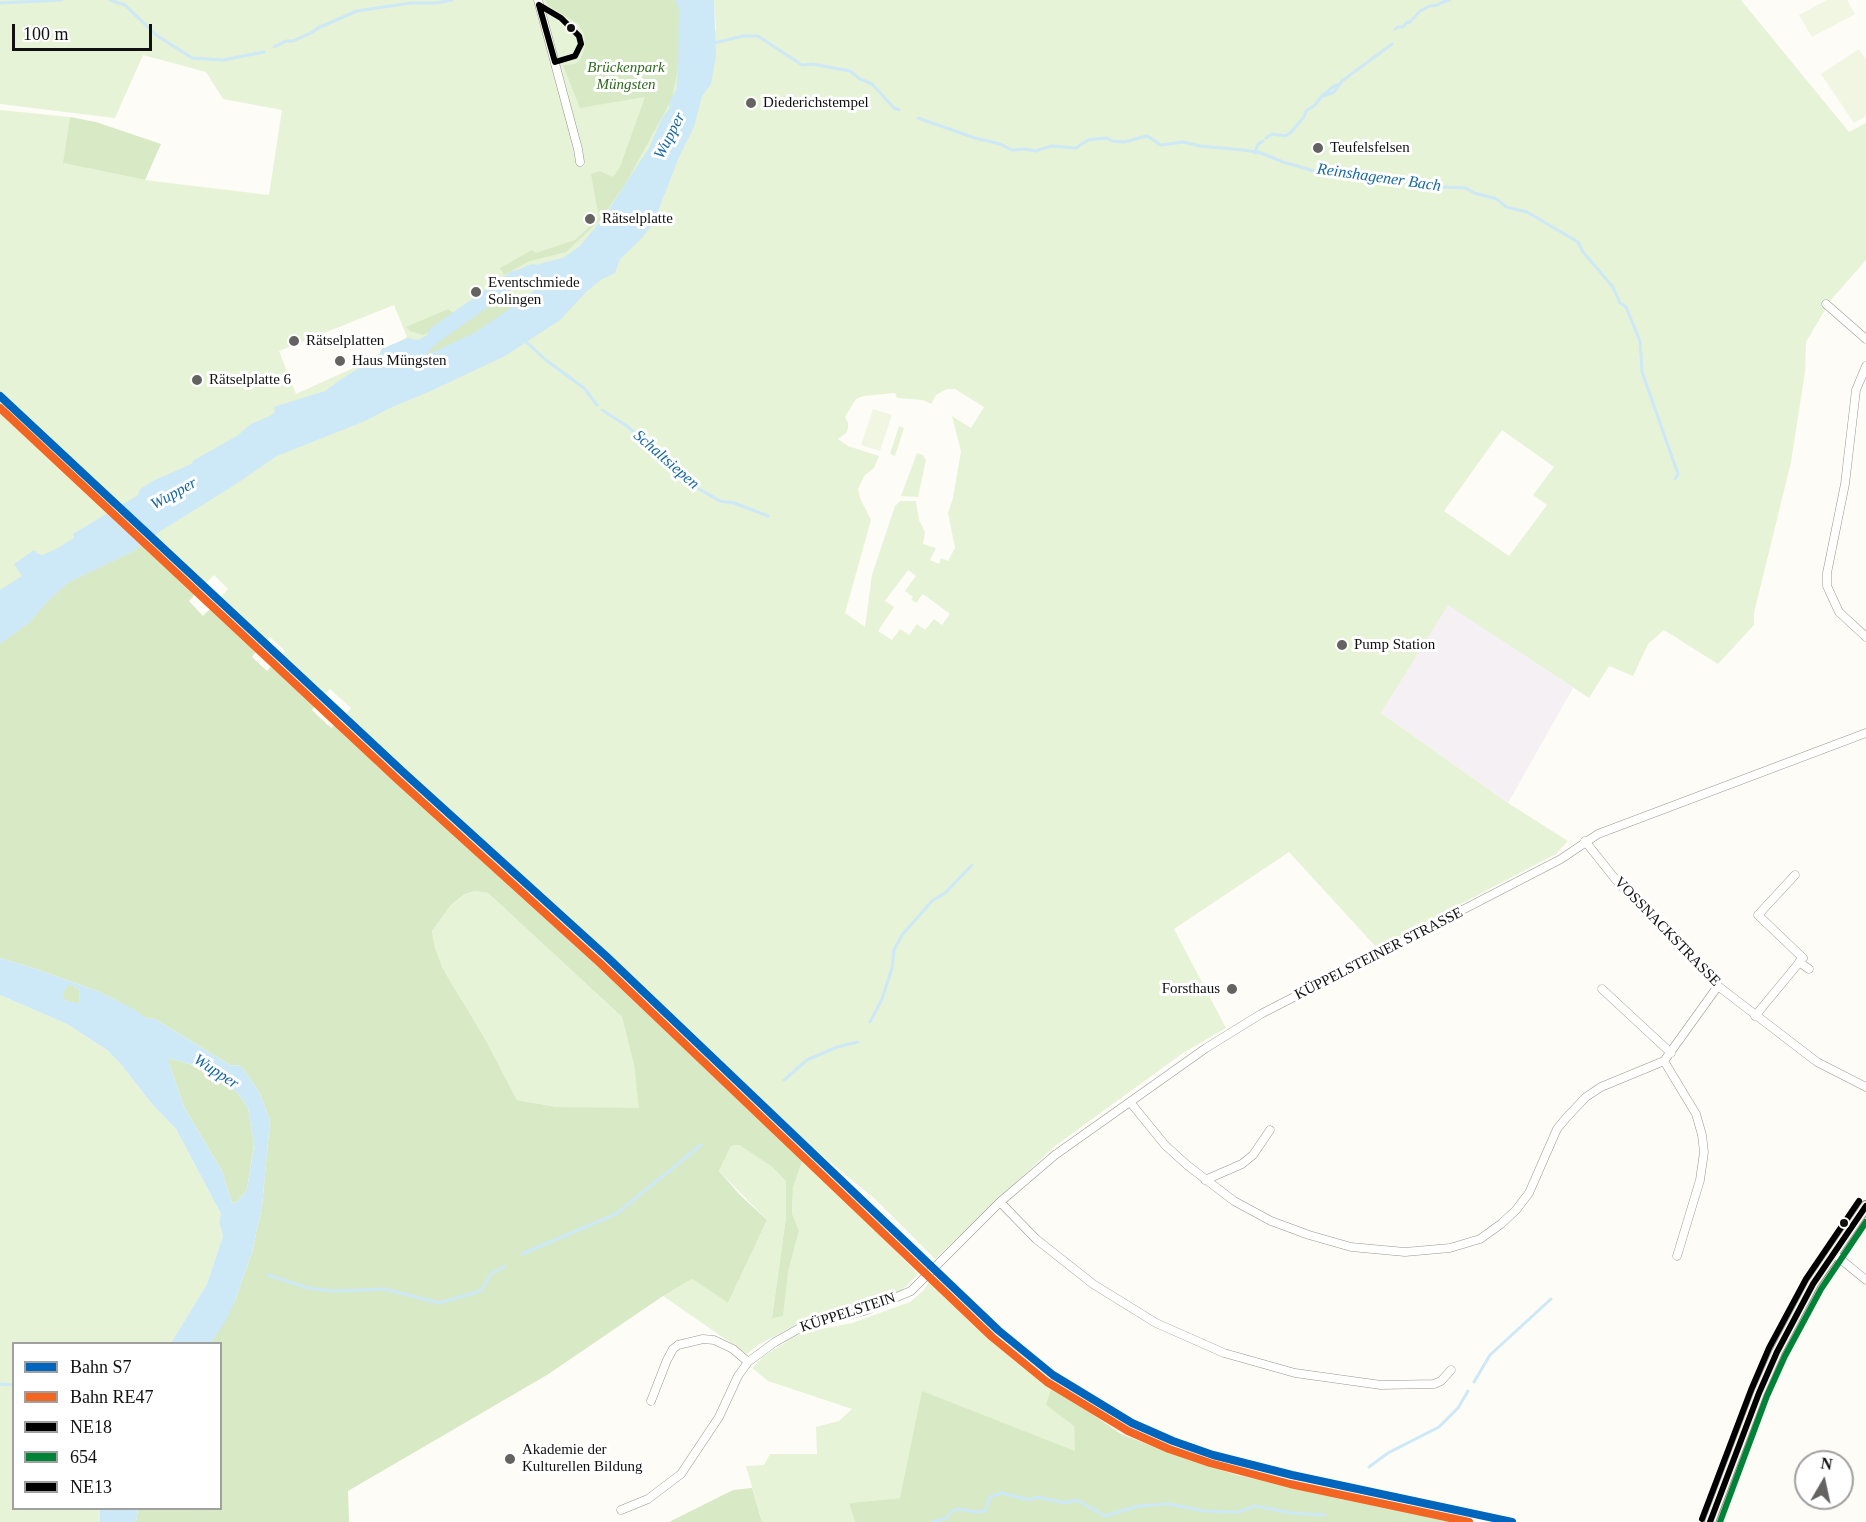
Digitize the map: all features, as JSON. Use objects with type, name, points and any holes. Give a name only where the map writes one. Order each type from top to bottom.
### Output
[{"type":"main road","points":[[1710,1522],[1759,1392],[1777,1352],[1813,1284],[1866,1206]]},
{"type":"street","points":[[538,0],[580,162]]},
{"type":"street","points":[[1826,304],[1866,339]]},
{"type":"street","points":[[1866,366],[1856,390],[1845,484],[1827,573],[1830,593],[1839,612],[1866,637]]},
{"type":"street","name":"KÜPPELSTEINER STRASSE","points":[[943,1260],[1000,1202],[1055,1155],[1181,1065],[1262,1014],[1561,859],[1598,834],[1712,789],[1866,733]]},
{"type":"street","name":"VOSSNACKSTRASSE","points":[[1586,841],[1616,880],[1718,986],[1817,1062],[1866,1087]]},
{"type":"street","points":[[1755,1016],[1803,958],[1758,915],[1795,875]]},
{"type":"street","points":[[1799,962],[1809,969]]},
{"type":"street","points":[[1130,1102],[1165,1145],[1205,1180],[1234,1201],[1271,1221],[1351,1247],[1387,1252],[1422,1252],[1450,1248],[1480,1239],[1516,1210],[1538,1176],[1557,1129],[1586,1097],[1602,1087],[1664,1061],[1718,986]]},
{"type":"street","points":[[1602,989],[1671,1053]]},
{"type":"street","points":[[1664,1061],[1696,1114],[1704,1152],[1700,1180],[1677,1256]]},
{"type":"street","points":[[1205,1180],[1242,1164],[1253,1155],[1270,1130]]},
{"type":"street","points":[[1000,1202],[1057,1257],[1112,1297],[1156,1323],[1224,1353],[1295,1374],[1373,1384],[1434,1384],[1441,1381],[1451,1370]]},
{"type":"street","points":[[1833,1253],[1866,1280]]},
{"type":"street","name":"KÜPPELSTEIN","points":[[621,1510],[648,1499],[681,1474],[719,1417],[738,1376],[748,1362],[775,1341],[800,1328],[879,1306],[911,1291],[943,1260]]},
{"type":"street","points":[[651,1401],[667,1360],[678,1345],[703,1339],[714,1340],[733,1349],[748,1362]]},
{"type":"shaded area","points":[[1448,604],[1573,688],[1508,803],[1381,713]]},
{"type":"green space","name":"Brückenpark Müngsten","points":[[0,0],[692,0],[716,31],[714,0],[1741,0],[1849,132],[1866,123],[1866,260],[1831,300],[1806,342],[1805,372],[1791,462],[1754,613],[1754,625],[1718,664],[1664,630],[1648,644],[1633,676],[1609,666],[1589,698],[1448,605],[1381,713],[1508,803],[1568,841],[1556,854],[1377,948],[1289,852],[1174,929],[1226,1028],[1183,1053],[1055,1146],[935,1259],[875,1199],[812,1147],[637,980],[345,715],[351,708],[330,689],[324,695],[281,655],[285,651],[270,637],[266,641],[220,598],[228,589],[214,575],[205,584],[172,552],[0,671],[0,110],[70,117],[64,163],[145,180],[269,195],[282,110],[223,99],[206,72],[143,55],[115,118],[0,104]],"holes":[[[394,305],[407,337],[360,365],[296,394],[279,351]],[[947,389],[955,389],[984,407],[971,428],[952,416],[961,451],[953,498],[948,513],[955,548],[948,561],[941,558],[939,564],[930,560],[936,548],[923,544],[925,532],[919,520],[916,501],[900,501],[895,506],[872,575],[865,627],[845,613],[871,520],[858,489],[864,476],[874,468],[879,456],[848,446],[838,439],[848,429],[845,417],[856,399],[863,396],[895,393],[897,398],[923,400],[931,404],[936,395]],[[1502,430],[1554,467],[1533,495],[1547,505],[1509,556],[1444,511]],[[908,570],[916,576],[905,591],[913,597],[911,599],[916,603],[923,594],[950,614],[942,625],[934,619],[925,630],[917,624],[909,635],[900,629],[892,640],[878,631],[894,607],[885,601]]]},
{"type":"green space","name":"Brückenpark Müngsten","points":[[545,0],[678,0],[684,39],[672,99],[626,183],[600,220],[566,252],[530,261],[504,275],[500,268],[532,250],[536,253],[575,240],[599,218],[591,174],[600,171],[613,177],[620,167],[645,97],[580,108],[563,65],[575,64],[580,60],[585,47],[584,34],[578,24],[549,6]]},
{"type":"green space","points":[[1827,0],[1847,0],[1855,14],[1812,37],[1799,15]]},
{"type":"green space","points":[[1859,49],[1866,60],[1866,116],[1854,123],[1821,74]]},
{"type":"green space","points":[[70,117],[96,122],[161,144],[145,180],[63,163]]},
{"type":"green space","points":[[501,294],[513,307],[465,339],[406,367],[458,326],[453,320],[423,335],[410,331],[406,327],[448,309],[464,321]]},
{"type":"green space","points":[[873,409],[892,415],[880,451],[861,445]]},
{"type":"green space","points":[[899,426],[904,428],[895,456],[890,454]]},
{"type":"green space","points":[[917,453],[923,455],[926,460],[918,497],[901,496]]},
{"type":"green space","points":[[144,543],[196,593],[189,601],[203,616],[212,607],[258,649],[252,657],[267,671],[273,664],[316,704],[312,710],[331,728],[336,723],[379,762],[376,765],[597,961],[804,1156],[793,1188],[792,1213],[799,1231],[788,1272],[783,1316],[772,1318],[786,1217],[786,1181],[772,1167],[739,1145],[731,1146],[719,1171],[767,1220],[728,1303],[692,1279],[663,1296],[547,1375],[348,1491],[349,1522],[136,1522],[138,1510],[222,1510],[222,1342],[212,1342],[235,1301],[252,1252],[262,1206],[270,1120],[259,1092],[241,1066],[230,1065],[155,1019],[145,1018],[100,992],[0,958],[0,644],[30,622],[45,604],[69,582],[132,552]],"holes":[[[474,891],[488,893],[622,1017],[634,1065],[639,1108],[557,1107],[517,1100],[484,1037],[443,969],[435,948],[432,931],[451,905],[464,895]]]},
{"type":"green space","points":[[474,891],[488,893],[622,1017],[634,1065],[640,1109],[557,1107],[517,1100],[484,1037],[443,969],[435,948],[432,931],[451,905]]},
{"type":"green space","points":[[67,986],[74,986],[80,991],[79,1004],[66,1001],[61,995]]},
{"type":"green space","points":[[0,995],[67,1024],[107,1050],[120,1063],[152,1104],[176,1129],[221,1214],[219,1222],[223,1236],[207,1284],[172,1342],[12,1342],[12,1510],[100,1510],[100,1522],[0,1522]]},
{"type":"green space","points":[[169,1058],[193,1065],[237,1092],[248,1108],[254,1144],[247,1190],[237,1202],[232,1203],[222,1171],[185,1109]]},
{"type":"green space","points":[[739,1145],[772,1167],[786,1181],[786,1217],[772,1318],[799,1231],[792,1213],[793,1188],[804,1156],[918,1274],[902,1290],[870,1303],[799,1323],[758,1345],[747,1354],[663,1296],[692,1279],[728,1303],[767,1220],[719,1171],[731,1146]]},
{"type":"green space","points":[[931,1279],[1052,1386],[1047,1405],[1074,1426],[1076,1451],[900,1498],[849,1503],[855,1522],[762,1522],[746,1466],[764,1465],[770,1454],[817,1454],[816,1427],[839,1421],[852,1409],[768,1381],[752,1368],[763,1357],[795,1336],[852,1323],[910,1302],[924,1290]]},
{"type":"green space","points":[[1052,1386],[1121,1434],[1183,1458],[1237,1475],[1462,1522],[855,1522],[849,1503],[900,1498],[922,1391],[1075,1451],[1074,1426],[1046,1405]]},
{"type":"green space","points":[[752,1488],[762,1522],[669,1522],[733,1490]]},
{"type":"water","points":[[675,0],[714,0],[716,56],[711,84],[702,96],[694,127],[679,157],[653,224],[620,259],[615,273],[602,279],[587,291],[560,320],[505,356],[365,421],[277,456],[132,552],[69,582],[45,604],[30,622],[0,644],[0,590],[22,576],[14,564],[34,550],[42,555],[56,549],[74,538],[73,534],[138,495],[140,489],[153,481],[191,464],[194,460],[237,436],[251,424],[270,416],[275,412],[274,407],[325,391],[380,355],[381,349],[408,338],[418,340],[453,322],[456,326],[426,354],[429,354],[476,332],[528,296],[542,283],[545,271],[580,246],[603,218],[649,148],[662,118],[669,109],[669,102],[676,90],[678,69],[679,9]]},
{"type":"water","points":[[533,264],[544,267],[541,277],[510,287],[506,277]]},
{"type":"water","points":[[0,958],[100,992],[137,1011],[145,1018],[155,1019],[230,1065],[241,1066],[259,1092],[270,1120],[262,1206],[252,1252],[235,1301],[212,1342],[172,1342],[207,1284],[223,1236],[219,1222],[221,1214],[176,1129],[107,1050],[67,1024],[0,995]],"holes":[[[67,986],[74,986],[80,991],[79,1003],[66,1001],[62,996]],[[169,1058],[193,1065],[237,1092],[248,1108],[254,1145],[247,1190],[237,1202],[232,1203],[222,1171],[185,1109]]]},
{"type":"water","points":[[100,1510],[138,1510],[136,1522],[100,1522]]},
{"type":"pier","points":[[118,503],[155,538],[146,545],[108,510]]},
{"type":"waterway","points":[[0,3],[62,0]]},
{"type":"waterway","points":[[110,0],[125,5],[156,35],[192,58],[223,60],[264,52]]},
{"type":"waterway","points":[[274,47],[286,41],[293,41],[357,11],[452,0]]},
{"type":"waterway","points":[[1395,29],[1409,23],[1420,11],[1449,0]]},
{"type":"waterway","name":"Reinshagener Bach","points":[[714,43],[743,36],[758,36],[802,65],[812,64],[850,71],[860,79],[872,84],[894,108],[899,110]]},
{"type":"waterway","points":[[1266,138],[1272,134],[1286,136],[1304,117],[1306,111],[1321,97],[1334,92],[1342,81],[1392,44]]},
{"type":"waterway","points":[[1321,97],[1337,85]]},
{"type":"waterway","name":"Reinshagener Bach","points":[[918,118],[975,138],[1000,144],[1012,150],[1036,151],[1051,146],[1076,148],[1088,140],[1107,138],[1124,142],[1147,136],[1161,145],[1183,142],[1243,150],[1261,153],[1318,172],[1342,170],[1356,175],[1373,173],[1379,179],[1394,182],[1400,180],[1419,186],[1466,188],[1474,193],[1497,199],[1506,207],[1527,212],[1578,242],[1583,252],[1613,287],[1620,303],[1626,307],[1640,341],[1642,372],[1678,474],[1675,479]]},
{"type":"waterway","points":[[1255,153],[1258,144],[1263,141]]},
{"type":"waterway","name":"Wupper","points":[[435,335],[514,279],[567,265]]},
{"type":"waterway","name":"Schaltsiepen","points":[[525,341],[584,388],[597,405]]},
{"type":"waterway","name":"Schaltsiepen","points":[[602,410],[627,426],[699,489],[720,501],[734,503],[768,516]]},
{"type":"waterway","points":[[870,1022],[882,999],[892,968],[894,950],[902,935],[932,901],[945,893],[972,865]]},
{"type":"waterway","points":[[784,1080],[807,1060],[837,1047],[858,1042]]},
{"type":"waterway","points":[[522,1254],[616,1214],[701,1145]]},
{"type":"waterway","points":[[268,1275],[308,1288],[335,1291],[385,1289],[439,1303],[481,1291],[491,1274],[505,1266]]},
{"type":"waterway","points":[[1474,1382],[1490,1355],[1551,1299]]},
{"type":"waterway","points":[[0,1384],[12,1385]]},
{"type":"waterway","points":[[1369,1467],[1388,1453],[1439,1427],[1458,1408],[1468,1391]]},
{"type":"waterway","points":[[932,1522],[947,1518],[952,1511],[960,1509],[985,1511],[990,1497],[1001,1493],[1030,1500],[1036,1497],[1066,1503],[1077,1500],[1105,1516],[1138,1506],[1168,1504],[1204,1511],[1238,1512],[1255,1506],[1292,1513],[1325,1515]]},
{"type":"rail line","name":"S7","points":[[0,396],[403,772],[606,956],[998,1330],[1053,1375],[1132,1423],[1213,1455],[1292,1475],[1512,1522]]},
{"type":"rail line","name":"RE47","points":[[0,408],[397,779],[600,963],[992,1337],[1047,1382],[1128,1431],[1169,1449],[1210,1463],[1290,1484],[1469,1522]]},
{"type":"transit line","name":"NE18","points":[[539,5],[561,18],[579,36],[581,44],[575,56],[555,62],[539,5]]},
{"type":"transit line","name":"NE13","points":[[1702,1519],[1769,1348],[1806,1279],[1859,1201]]},
{"type":"transit line","name":"NE18","points":[[1710,1522],[1777,1352],[1813,1284],[1866,1206]]},
{"type":"transit line","name":"654","points":[[1720,1522],[1767,1396],[1785,1356],[1821,1289],[1866,1222]]},
{"type":"place","name":"Diederichstempel","points":[[751,103]]},
{"type":"place","name":"Teufelsfelsen","points":[[1318,148]]},
{"type":"place","name":"Rätselplatte","points":[[590,219]]},
{"type":"place","name":"Eventschmiede Solingen","points":[[476,292]]},
{"type":"place","name":"Rätselplatten","points":[[294,341]]},
{"type":"place","name":"Haus Müngsten","points":[[340,361]]},
{"type":"place","name":"Rätselplatte 6","points":[[197,380]]},
{"type":"place","name":"Pump Station","points":[[1342,645]]},
{"type":"place","name":"Forsthaus","points":[[1232,989]]},
{"type":"place","name":"Akademie der Kulturellen Bildung","points":[[510,1459]]}]
